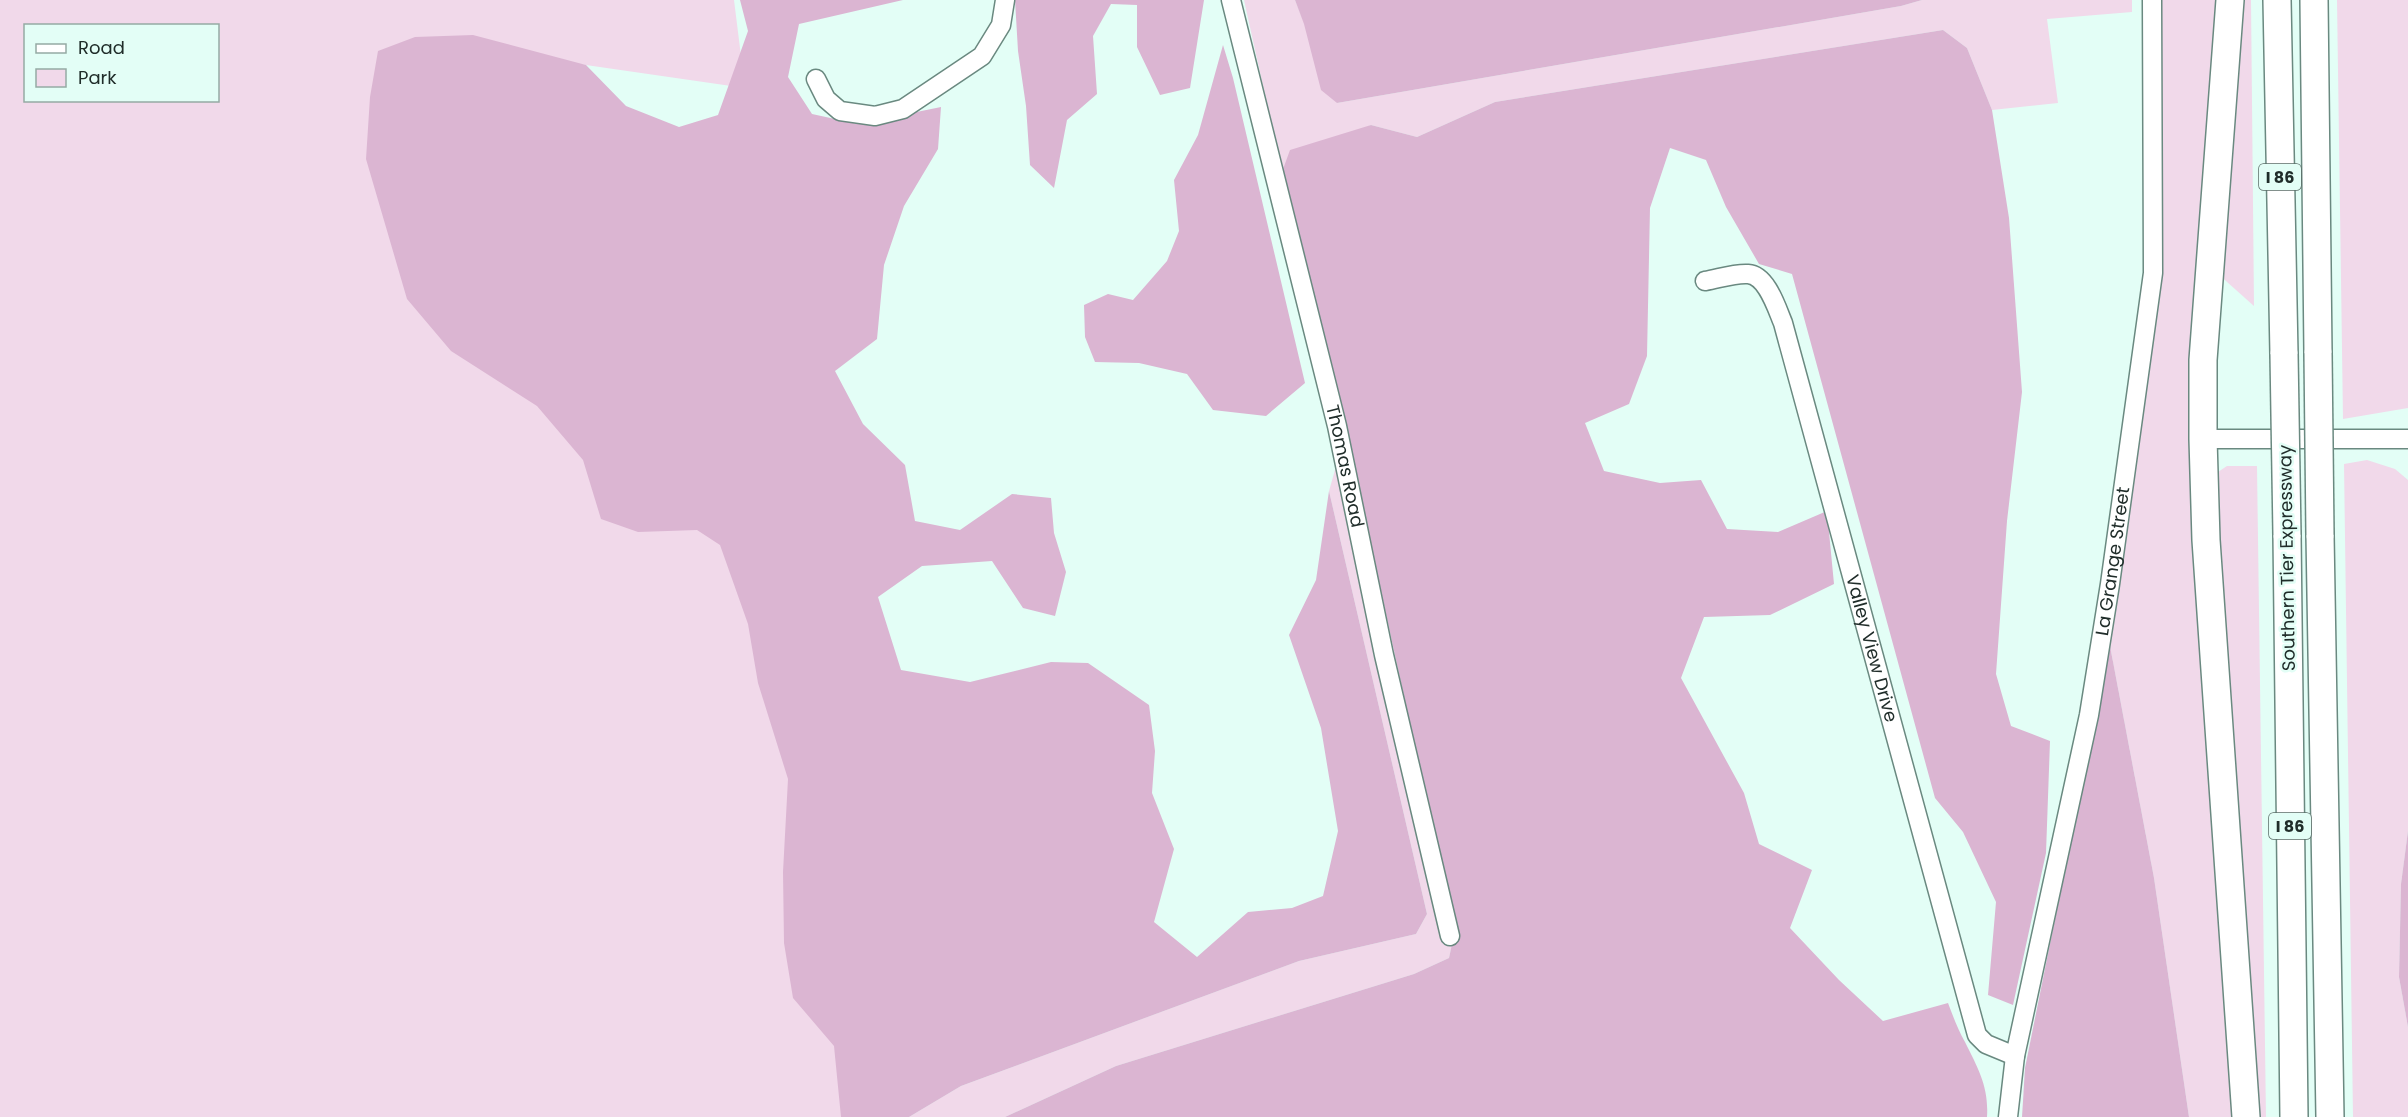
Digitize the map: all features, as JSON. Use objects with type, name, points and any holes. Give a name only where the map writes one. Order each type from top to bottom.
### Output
[{"type":"highway","points":[[2230,0],[2203,360],[2203,439],[2206,540],[2246,1117]]},
{"type":"highway","name":"Southern Tier Expressway","points":[[2277,0],[2294,1117]]},
{"type":"highway","name":"Southern Tier Expressway","points":[[2314,0],[2330,1117]]},
{"type":"street","points":[[816,80],[826,99],[840,111],[875,116],[903,109],[982,56],[1001,25],[1005,0]]},
{"type":"street","name":"Thomas Road","points":[[1232,0],[1337,426],[1384,655],[1450,936]]},
{"type":"street","name":"La Grange Street","points":[[2008,1117],[2015,1056],[2089,715],[2110,584],[2151,285],[2152,0]]},
{"type":"street","name":"Valley View Drive","points":[[1705,281],[1747,274],[1754,275],[1770,291],[1783,323],[1977,1035],[1986,1044],[2015,1056]]},
{"type":"street","points":[[2203,439],[2408,439]]},
{"type":"green space","points":[[0,0],[734,0],[745,88],[461,47],[721,506],[873,1117],[0,1117]]},
{"type":"green space","points":[[1244,0],[1295,0],[1337,103],[1901,6],[1922,0],[2132,0],[2132,12],[2047,19],[2058,103],[1992,110],[1967,48],[1943,30],[1495,102],[1417,137],[1371,125],[1282,172]]},
{"type":"green space","points":[[2159,0],[2219,0],[2192,328],[2190,503],[2233,1117],[2189,1117],[2154,878],[2110,646],[2162,251]]},
{"type":"green space","points":[[2242,0],[2251,0],[2254,306],[2217,273]]},
{"type":"green space","points":[[2337,0],[2408,0],[2408,408],[2343,419]]},
{"type":"green space","points":[[1346,431],[1455,931],[1449,958],[1414,974],[1116,1066],[1005,1117],[909,1117],[961,1086],[1299,961],[1416,934],[1427,914],[1329,491]]},
{"type":"green space","points":[[2367,460],[2395,469],[2408,480],[2408,831],[2401,884],[2399,977],[2408,1027],[2408,1117],[2353,1117],[2344,464]]},
{"type":"green space","points":[[2227,466],[2257,466],[2266,1117],[2257,1117],[2215,485],[2218,472]]},
{"type":"shaded area","points":[[740,0],[903,0],[799,24],[788,77],[812,114],[858,124],[941,107],[938,149],[904,206],[884,265],[877,339],[835,371],[863,424],[905,465],[915,521],[960,530],[1012,494],[1051,498],[1054,533],[1066,572],[1055,616],[1023,608],[992,561],[922,566],[878,597],[901,670],[970,682],[1051,662],[1088,663],[1149,705],[1155,751],[1152,793],[1174,849],[1154,922],[1197,957],[1248,912],[1292,908],[1323,896],[1338,831],[1321,728],[1289,635],[1316,580],[1329,491],[1427,914],[1416,934],[1299,961],[961,1086],[909,1117],[841,1117],[834,1046],[793,998],[784,943],[783,872],[788,779],[758,683],[748,624],[720,545],[697,530],[638,532],[601,519],[583,460],[537,406],[451,351],[407,299],[366,159],[370,97],[378,51],[415,37],[473,35],[586,65],[626,106],[679,127],[718,115],[748,31]]},
{"type":"shaded area","points":[[1015,0],[1204,0],[1190,88],[1160,95],[1137,47],[1137,5],[1111,4],[1093,36],[1097,94],[1067,120],[1054,188],[1030,165]]},
{"type":"shaded area","points":[[1295,0],[1922,0],[1901,6],[1337,103],[1321,90],[1304,24]]},
{"type":"shaded area","points":[[1943,30],[1967,48],[1992,110],[2009,218],[2022,392],[2007,521],[1996,674],[2011,726],[2050,741],[2046,853],[2013,1005],[1988,995],[1996,902],[1963,832],[1935,798],[1792,274],[1759,264],[1726,207],[1706,160],[1670,148],[1650,208],[1647,356],[1629,404],[1585,423],[1604,471],[1660,483],[1701,480],[1727,529],[1778,532],[1827,511],[1834,584],[1770,615],[1704,617],[1681,678],[1744,793],[1759,844],[1812,870],[1790,928],[1839,980],[1883,1021],[1948,1003],[1982,1078],[1987,1117],[1005,1117],[1116,1066],[1414,974],[1449,958],[1455,930],[1346,431],[1282,172],[1290,150],[1371,125],[1417,137],[1495,102]]},
{"type":"shaded area","points":[[1223,45],[1233,78],[1305,383],[1266,416],[1213,410],[1187,374],[1139,363],[1095,362],[1085,337],[1084,305],[1108,294],[1133,300],[1167,261],[1179,231],[1174,180],[1198,135]]},
{"type":"shaded area","points":[[2110,646],[2154,878],[2189,1117],[2022,1117],[2025,1068]]},
{"type":"shaded area","points":[[2408,831],[2408,1027],[2399,977],[2401,884]]}]
